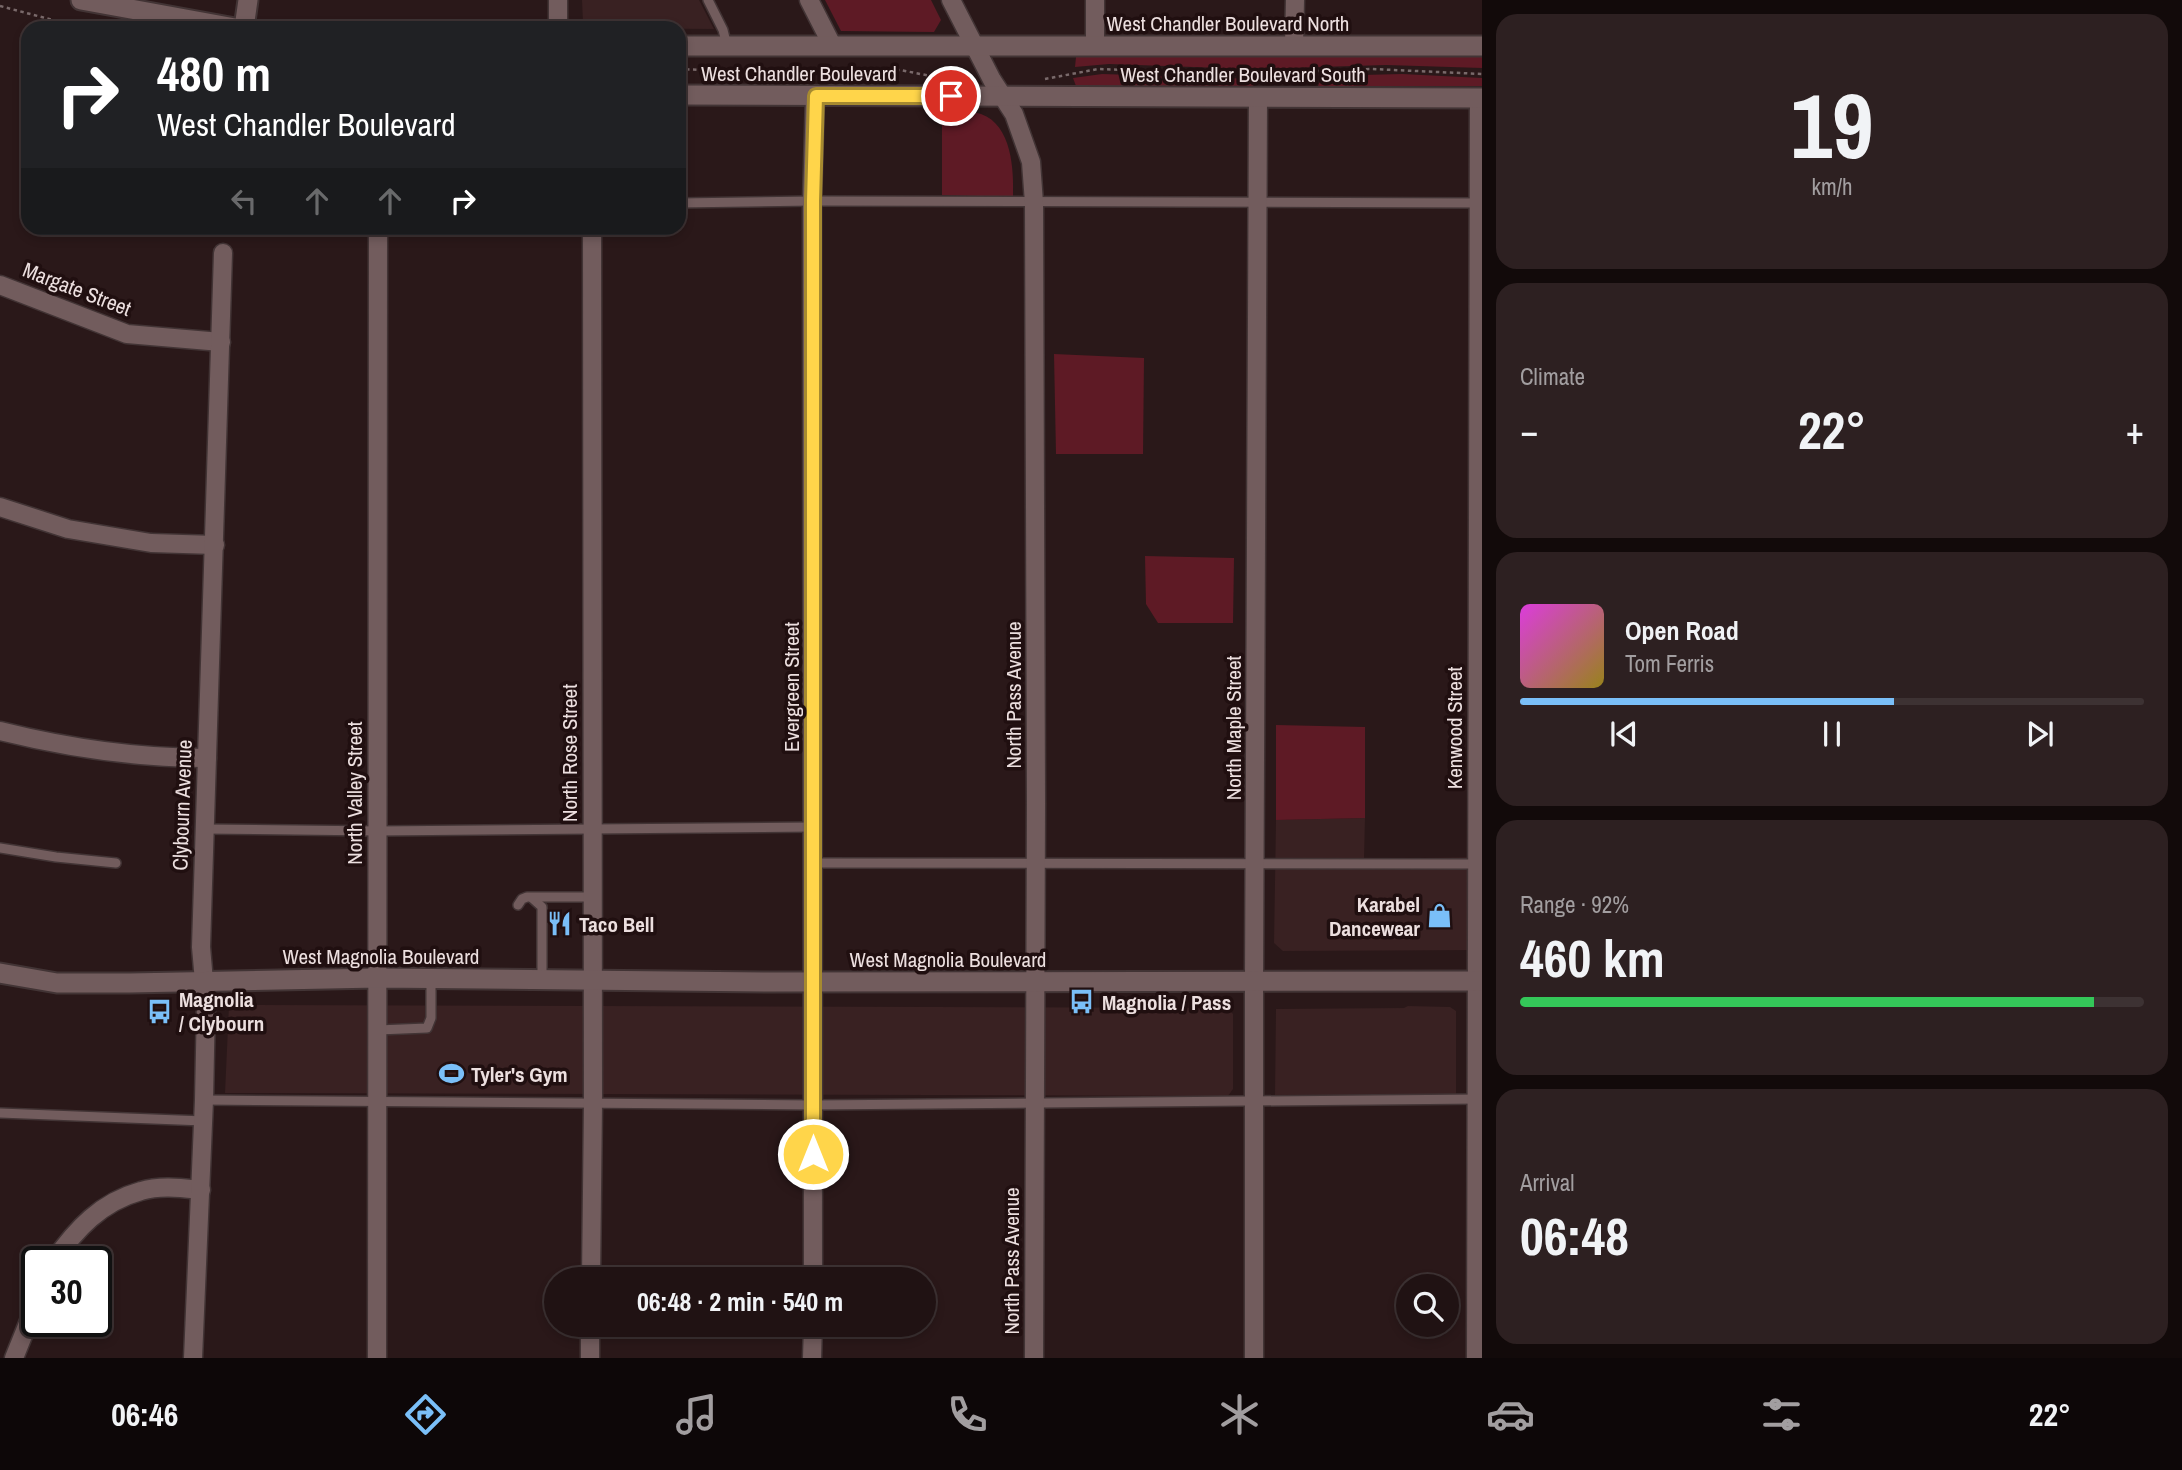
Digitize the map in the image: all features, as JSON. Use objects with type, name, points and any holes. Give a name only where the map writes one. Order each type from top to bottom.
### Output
[{"type":"main road","points":[[81,0],[196,21]]},
{"type":"main road","points":[[245,21],[248,0]]},
{"type":"main road","name":"West Chandler Boulevard","points":[[686,46],[974,45]]},
{"type":"main road","name":"West Chandler Boulevard North","points":[[974,45],[1482,46]]},
{"type":"main road","name":"West Chandler Boulevard","points":[[686,95],[1003,96]]},
{"type":"main road","name":"West Chandler Boulevard South","points":[[1003,96],[1481,98]]},
{"type":"main road","name":"West Magnolia Boulevard","points":[[0,972],[57,983],[377,978],[1036,982],[1479,981]]},
{"type":"street","points":[[558,0],[558,21]]},
{"type":"street","points":[[808,0],[832,45]]},
{"type":"street","name":"North Pass Avenue","points":[[951,0],[992,80],[1014,114],[1031,162],[1034,203],[1034,1358]]},
{"type":"street","points":[[1095,0],[1095,46]]},
{"type":"street","points":[[1294,45],[1295,0]]},
{"type":"street","name":"Evergreen Street","points":[[813,1267],[813,201],[816,96]]},
{"type":"street","name":"North Maple Street","points":[[1254,1358],[1258,97]]},
{"type":"street","name":"Kenwood Street","points":[[1476,1358],[1481,98]]},
{"type":"street","name":"North Valley Street","points":[[377,1358],[379,235]]},
{"type":"street","name":"North Rose Street","points":[[591,1267],[592,235]]},
{"type":"street","name":"Clybourn Avenue","points":[[194,1358],[204,1121],[204,980],[201,947],[204,829],[223,253]]},
{"type":"street","name":"Margate Street","points":[[0,285],[127,334],[221,342]]},
{"type":"street","points":[[0,507],[68,529],[151,542],[215,545]]},
{"type":"street","points":[[0,731],[44,742],[108,752],[207,758]]},
{"type":"street","points":[[65,1246],[77,1229],[108,1205],[142,1190],[201,1190]]},
{"type":"street","points":[[14,1358],[22,1337]]},
{"type":"street","points":[[590,1337],[590,1358]]},
{"type":"street","points":[[813,1337],[813,1358]]},
{"type":"lane","points":[[708,0],[723,30],[727,46]]},
{"type":"lane","points":[[686,203],[1480,203]]},
{"type":"lane","points":[[204,829],[377,831],[814,827]]},
{"type":"lane","points":[[0,848],[117,863]]},
{"type":"lane","points":[[813,863],[1479,864]]},
{"type":"lane","points":[[518,905],[522,899],[591,897]]},
{"type":"lane","points":[[532,898],[541,907],[542,979]]},
{"type":"lane","points":[[378,1030],[427,1028],[431,1018],[431,979]]},
{"type":"lane","points":[[204,1100],[813,1105],[1479,1099]]},
{"type":"lane","points":[[0,1113],[204,1121]]},
{"type":"path","points":[[0,6],[57,21]]},
{"type":"path","points":[[686,69],[781,73],[900,69],[946,78]]},
{"type":"path","points":[[1040,79],[1098,69],[1239,74],[1372,69],[1482,74]]},
{"type":"shaded area","points":[[582,0],[699,0],[714,29],[686,29],[686,21],[583,21]]},
{"type":"shaded area","points":[[825,0],[931,0],[941,20],[934,32],[841,31]]},
{"type":"shaded area","points":[[1076,57],[1482,57],[1482,68],[1386,65],[1249,69],[1109,64],[1075,67]]},
{"type":"shaded area","points":[[1102,74],[1256,79],[1253,86],[1076,86],[1073,78]]},
{"type":"shaded area","points":[[1402,74],[1482,78],[1482,86],[1318,86],[1322,76]]},
{"type":"shaded area","points":[[942,113],[981,114],[999,128],[1009,150],[1013,197],[942,195]]},
{"type":"shaded area","points":[[1054,354],[1144,358],[1143,454],[1056,454]]},
{"type":"shaded area","points":[[1145,556],[1234,558],[1233,623],[1158,623],[1146,604]]},
{"type":"shaded area","points":[[1276,725],[1365,727],[1365,818],[1276,820]]},
{"type":"shaded area","points":[[1365,818],[1364,859],[1482,857],[1482,950],[1283,951],[1274,943],[1276,820]]},
{"type":"shaded area","points":[[229,1005],[1227,1008],[1233,1014],[1233,1089],[1228,1096],[225,1093]]},
{"type":"shaded area","points":[[1450,1007],[1456,1011],[1456,1094],[1275,1095],[1276,1009]]},
{"type":"place","name":"Karabel Dancewear","points":[[1440,916]]},
{"type":"place","name":"Taco Bell","points":[[559,924]]},
{"type":"place","name":"Magnolia / Pass","points":[[1082,1002]]},
{"type":"place","name":"Magnolia / Clybourn","points":[[159,1011]]},
{"type":"place","name":"Tyler's Gym","points":[[451,1074]]},
{"type":"route","points":[[813,1154],[813,201],[816,96],[951,96]]}]
